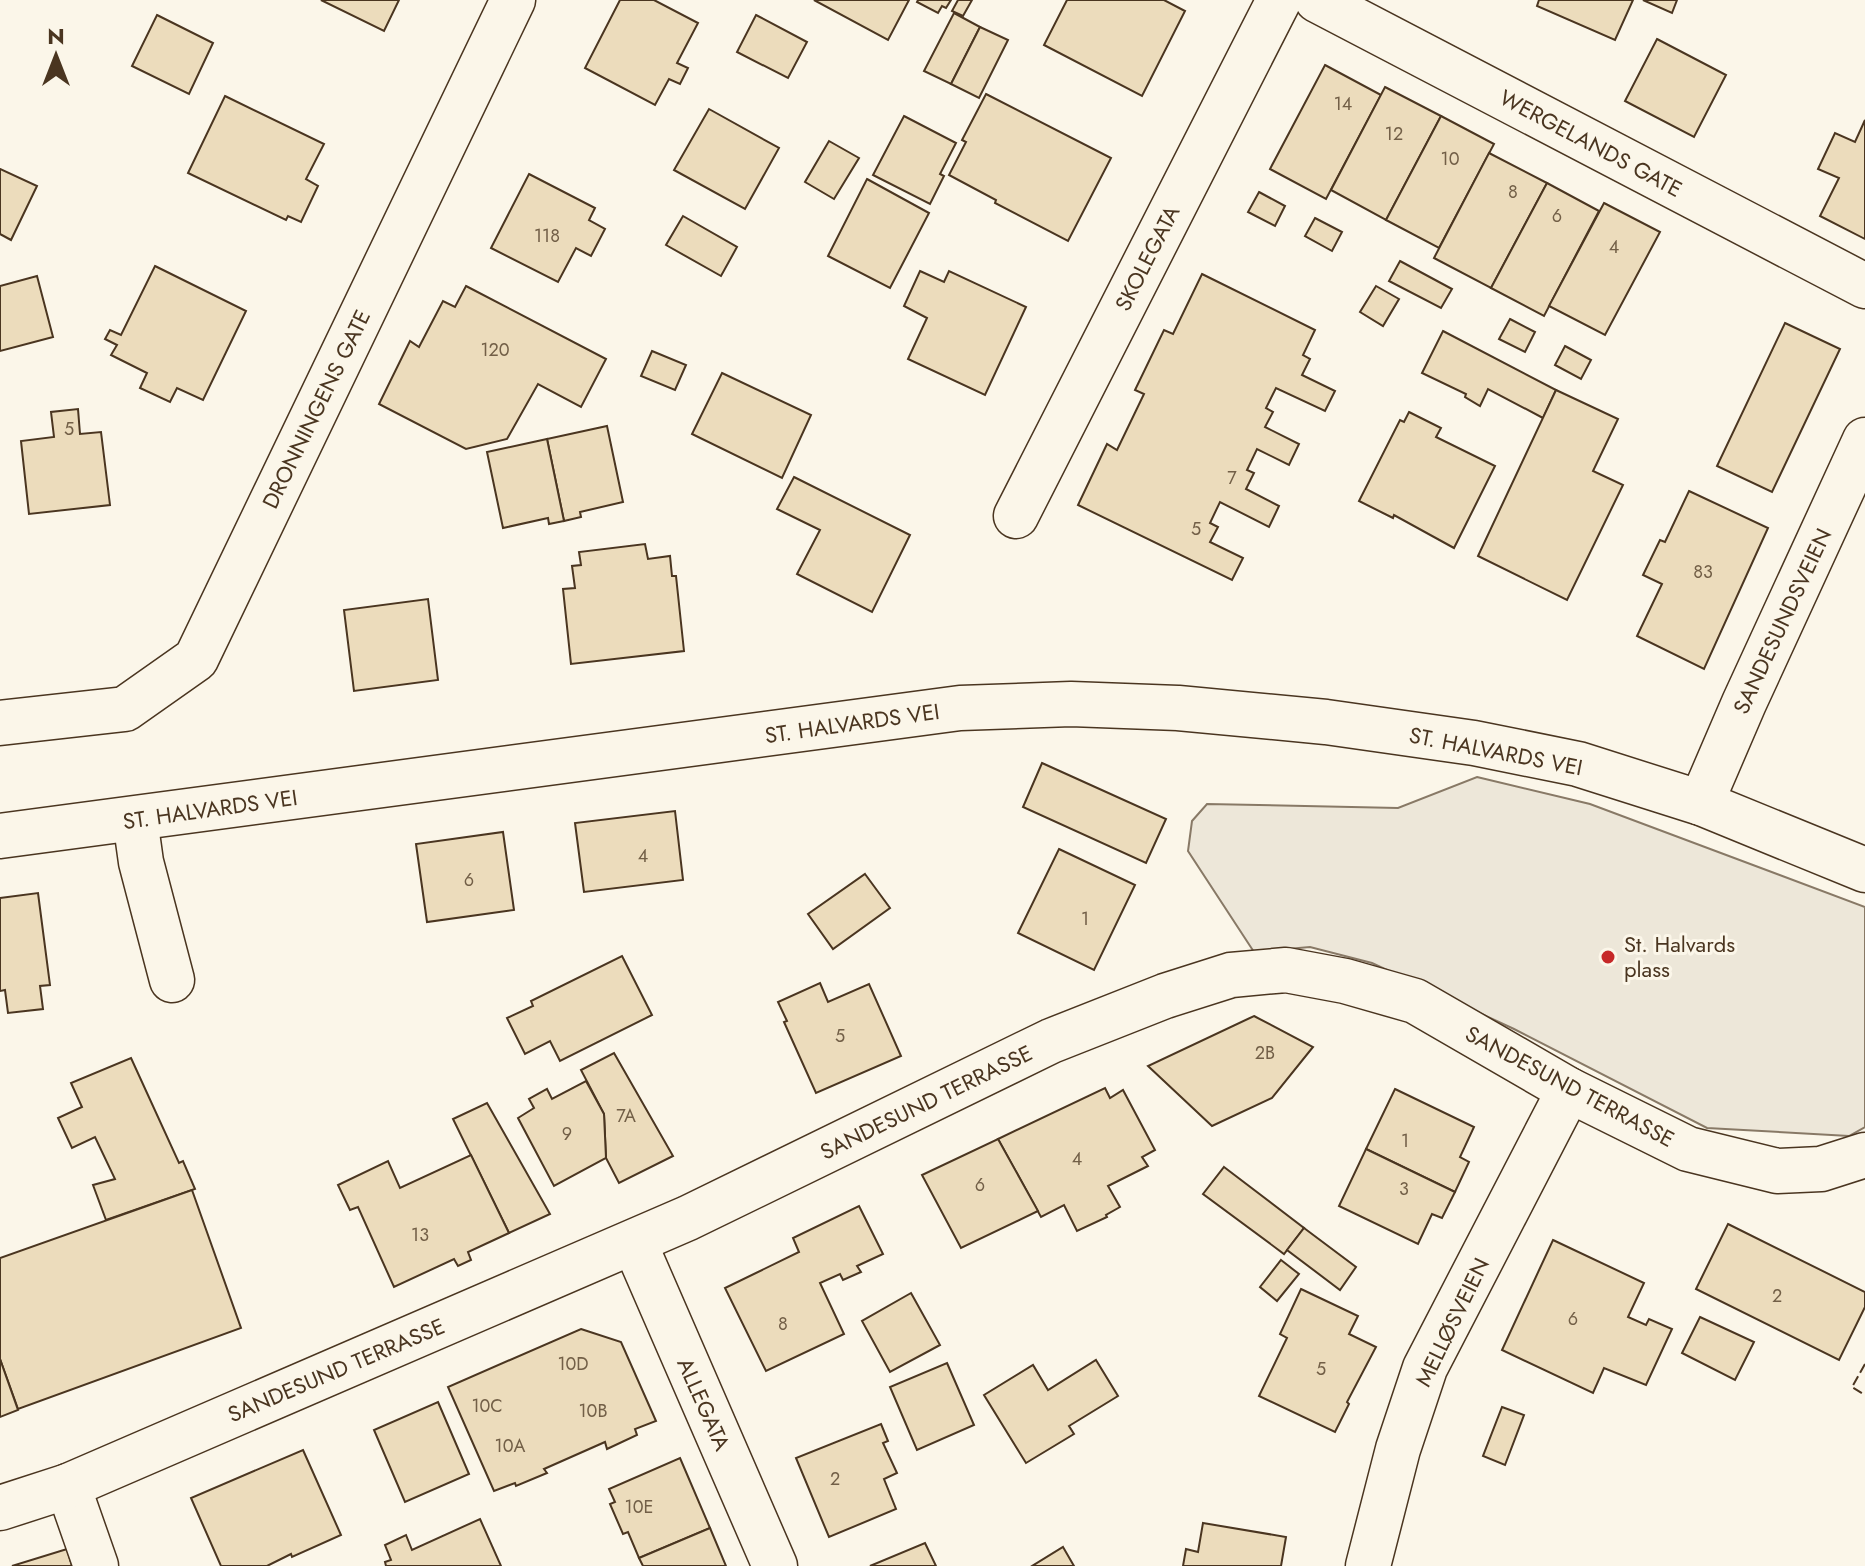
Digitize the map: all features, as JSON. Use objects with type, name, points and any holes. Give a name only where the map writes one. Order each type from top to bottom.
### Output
[{"type":"street","name":"DRONNINGENS GATE","points":[[18,722],[125,709],[196,659],[513,0]]},
{"type":"street","name":"SKOLEGATA","points":[[1016,516],[1279,0]]},
{"type":"street","name":"WERGELANDS GATE","points":[[1317,0],[1865,286]]},
{"type":"street","name":"SANDESUNDSVEIEN","points":[[1701,803],[1865,440]]},
{"type":"street","name":"ST. HALVARDS VEI","points":[[0,836],[960,708],[1071,704],[1178,708],[1326,722],[1474,743],[1578,764],[1701,803],[1865,870]]},
{"type":"street","points":[[135,819],[141,862],[172,980]]},
{"type":"street","name":"SANDESUND TERRASSE","points":[[0,1508],[68,1486],[634,1242],[1051,1041],[1165,996],[1231,975],[1286,970],[1345,981],[1415,1001],[1569,1090],[1688,1149],[1777,1171],[1821,1169],[1865,1155]]},
{"type":"street","name":"MELLØSVEIEN","points":[[1368,1566],[1398,1449],[1425,1368],[1569,1090]]},
{"type":"street","name":"ALLEGATA","points":[[634,1242],[775,1566]]},
{"type":"street","points":[[68,1486],[96,1566]]},
{"type":"shaded area","name":"St. Halvards plass","points":[[1477,777],[1590,804],[1865,907],[1865,1127],[1849,1136],[1707,1128],[1514,1029],[1372,963],[1310,947],[1254,952],[1188,851],[1192,821],[1207,804],[1398,808]]},
{"type":"building","points":[[321,0],[399,0],[384,31]]},
{"type":"building","points":[[620,0],[654,0],[698,23],[677,63],[688,68],[680,84],[669,79],[655,105],[585,68]]},
{"type":"building","points":[[814,0],[909,0],[888,40]]},
{"type":"building","points":[[918,0],[951,0],[938,13]]},
{"type":"building","points":[[958,0],[972,0],[963,16],[952,11]]},
{"type":"building","points":[[1067,0],[1164,0],[1185,11],[1142,96],[1044,45]]},
{"type":"building","points":[[1539,0],[1633,0],[1615,40],[1537,6]]},
{"type":"building","points":[[1643,0],[1677,0],[1672,13]]},
{"type":"building","points":[[954,13],[980,27],[951,84],[924,71]]},
{"type":"building","points":[[157,15],[213,43],[189,94],[132,66]]},
{"type":"building","points":[[756,15],[807,42],[788,78],[737,52]]},
{"type":"building","points":[[980,27],[1008,40],[979,98],[951,84]]},
{"type":"building","points":[[1657,39],[1726,75],[1694,137],[1625,101]]},
{"type":"building","points":[[1325,65],[1381,95],[1326,199],[1270,169]]},
{"type":"building","points":[[1385,87],[1441,116],[1386,220],[1331,190]]},
{"type":"building","points":[[986,94],[1111,158],[1068,241],[949,175],[966,142],[962,140]]},
{"type":"building","points":[[225,96],[324,144],[306,179],[318,186],[301,222],[288,216],[286,220],[188,173]]},
{"type":"building","points":[[709,109],[779,148],[745,209],[674,170]]},
{"type":"building","points":[[904,116],[956,143],[940,174],[944,176],[930,204],[873,175]]},
{"type":"building","points":[[1441,116],[1494,144],[1439,248],[1386,220]]},
{"type":"building","points":[[1865,120],[1865,239],[1820,216],[1839,178],[1818,169],[1835,133],[1855,142]]},
{"type":"building","points":[[829,141],[859,158],[834,199],[805,182]]},
{"type":"building","points":[[1489,153],[1547,183],[1491,288],[1434,258]]},
{"type":"building","points":[[0,169],[37,186],[11,240],[0,234]]},
{"type":"building","points":[[529,174],[595,208],[589,220],[605,229],[591,256],[576,248],[558,282],[491,248]]},
{"type":"building","points":[[867,179],[929,213],[890,288],[828,256]]},
{"type":"building","points":[[1547,183],[1599,211],[1544,316],[1491,288]]},
{"type":"building","points":[[1259,192],[1285,206],[1275,226],[1248,212]]},
{"type":"building","points":[[1604,203],[1660,232],[1605,335],[1549,306]]},
{"type":"building","points":[[683,216],[737,247],[721,276],[666,245]]},
{"type":"building","points":[[1315,218],[1342,232],[1332,251],[1305,236]]},
{"type":"building","points":[[1400,261],[1452,289],[1441,308],[1389,281]]},
{"type":"building","points":[[155,266],[246,311],[203,400],[177,388],[170,402],[140,388],[147,373],[111,355],[117,345],[105,339],[110,330],[121,335]]},
{"type":"building","points":[[920,271],[944,282],[949,271],[1026,307],[985,395],[908,359],[927,318],[904,306]]},
{"type":"building","points":[[1202,274],[1315,330],[1303,355],[1310,359],[1302,375],[1335,391],[1325,411],[1276,388],[1266,408],[1273,412],[1265,427],[1299,444],[1289,465],[1257,449],[1247,470],[1254,473],[1246,489],[1279,506],[1269,527],[1220,502],[1210,523],[1218,527],[1210,542],[1243,558],[1232,580],[1078,505],[1107,444],[1117,450],[1144,394],[1135,390],[1164,330],[1173,334]]},
{"type":"building","points":[[37,276],[53,337],[0,351],[0,286]]},
{"type":"building","points":[[466,286],[606,359],[581,407],[538,384],[507,439],[466,449],[379,404],[410,341],[419,347],[443,301],[455,307]]},
{"type":"building","points":[[1376,286],[1399,299],[1383,326],[1360,312]]},
{"type":"building","points":[[1510,319],[1535,332],[1525,352],[1499,339]]},
{"type":"building","points":[[1785,323],[1840,349],[1772,492],[1717,466]]},
{"type":"building","points":[[1443,331],[1556,390],[1543,418],[1488,389],[1480,406],[1465,397],[1466,394],[1422,373]]},
{"type":"building","points":[[1565,346],[1591,360],[1581,379],[1555,365]]},
{"type":"building","points":[[652,351],[686,365],[675,390],[641,376]]},
{"type":"building","points":[[722,373],[811,415],[782,478],[692,434]]},
{"type":"building","points":[[1556,390],[1618,419],[1593,471],[1623,485],[1567,600],[1478,556]]},
{"type":"building","points":[[78,409],[80,434],[101,432],[110,505],[29,514],[21,441],[54,437],[51,412]]},
{"type":"building","points":[[1409,412],[1441,428],[1436,437],[1495,466],[1454,548],[1394,515],[1393,518],[1359,501],[1400,420],[1404,422]]},
{"type":"building","points":[[607,426],[623,502],[580,512],[581,517],[564,521],[547,439]]},
{"type":"building","points":[[547,439],[564,521],[549,524],[548,518],[503,528],[487,452]]},
{"type":"building","points":[[794,477],[910,535],[872,612],[797,574],[820,530],[777,509]]},
{"type":"building","points":[[1689,491],[1768,528],[1704,669],[1637,636],[1662,584],[1643,575],[1660,540],[1665,542]]},
{"type":"building","points":[[645,544],[648,559],[670,556],[672,576],[676,576],[684,651],[571,664],[563,589],[575,588],[572,566],[581,565],[579,552]]},
{"type":"building","points":[[428,599],[438,680],[354,691],[344,610]]},
{"type":"building","points":[[1042,763],[1166,819],[1146,863],[1023,807]]},
{"type":"building","points":[[675,811],[683,880],[584,892],[575,823]]},
{"type":"building","points":[[503,832],[514,910],[427,922],[416,844]]},
{"type":"building","points":[[1059,849],[1135,885],[1094,970],[1018,933]]},
{"type":"building","points":[[865,874],[890,908],[833,949],[808,914]]},
{"type":"building","points":[[38,893],[50,985],[40,986],[43,1009],[8,1013],[5,990],[0,991],[0,898]]},
{"type":"building","points":[[622,956],[652,1015],[560,1061],[550,1041],[525,1054],[507,1018],[533,1006],[531,1001]]},
{"type":"building","points":[[820,983],[828,1002],[869,984],[901,1056],[816,1093],[778,1002]]},
{"type":"building","points":[[1254,1016],[1313,1047],[1272,1098],[1212,1126],[1148,1066]]},
{"type":"building","points":[[614,1053],[673,1156],[619,1183],[606,1158],[604,1114],[581,1070]]},
{"type":"building","points":[[131,1058],[179,1163],[183,1161],[195,1189],[106,1220],[93,1185],[115,1179],[95,1137],[72,1148],[58,1118],[82,1107],[71,1083]]},
{"type":"building","points":[[586,1081],[604,1114],[606,1158],[554,1186],[518,1118],[534,1108],[529,1099],[547,1089],[552,1099]]},
{"type":"building","points":[[1105,1088],[1110,1098],[1123,1090],[1155,1150],[1142,1157],[1148,1166],[1108,1186],[1120,1207],[1077,1231],[1064,1205],[1041,1217],[998,1139]]},
{"type":"building","points":[[1395,1089],[1474,1127],[1460,1157],[1469,1162],[1455,1192],[1366,1149]]},
{"type":"building","points":[[487,1103],[550,1214],[509,1233],[453,1119]]},
{"type":"building","points":[[998,1139],[1038,1211],[961,1248],[922,1175]]},
{"type":"building","points":[[1366,1149],[1455,1192],[1442,1218],[1432,1214],[1418,1244],[1339,1206]]},
{"type":"building","points":[[471,1155],[509,1233],[468,1252],[471,1260],[458,1266],[454,1259],[394,1287],[358,1207],[350,1210],[338,1185],[388,1161],[400,1188]]},
{"type":"building","points":[[1224,1167],[1304,1228],[1284,1254],[1203,1194]]},
{"type":"building","points":[[192,1190],[241,1328],[18,1409],[0,1359],[0,1258]]},
{"type":"building","points":[[859,1206],[883,1254],[857,1266],[861,1272],[843,1280],[840,1274],[820,1283],[844,1334],[766,1371],[725,1288],[799,1252],[793,1238]]},
{"type":"building","points":[[1728,1224],[1865,1292],[1865,1307],[1839,1360],[1696,1289]]},
{"type":"building","points":[[1304,1228],[1356,1267],[1340,1290],[1287,1250]]},
{"type":"building","points":[[1553,1240],[1644,1283],[1628,1317],[1646,1325],[1649,1319],[1672,1329],[1646,1385],[1604,1368],[1593,1393],[1502,1350]]},
{"type":"building","points":[[1281,1260],[1299,1274],[1277,1301],[1260,1287]]},
{"type":"building","points":[[1301,1289],[1358,1316],[1349,1334],[1376,1347],[1335,1432],[1259,1396],[1287,1338],[1280,1334]]},
{"type":"building","points":[[911,1293],[940,1345],[890,1372],[862,1321]]},
{"type":"building","points":[[1700,1317],[1754,1342],[1735,1380],[1682,1353]]},
{"type":"building","points":[[581,1329],[621,1342],[656,1421],[635,1429],[637,1435],[607,1449],[605,1442],[544,1469],[547,1473],[494,1491],[448,1387]]},
{"type":"building","points":[[0,1359],[18,1410],[0,1417]]},
{"type":"building","points":[[1096,1360],[1118,1396],[1069,1426],[1074,1434],[1026,1463],[984,1395],[1033,1365],[1048,1390]]},
{"type":"building","points":[[947,1363],[974,1425],[917,1450],[890,1387]]},
{"type":"building","points":[[438,1402],[469,1474],[405,1502],[374,1430]]},
{"type":"building","points":[[1502,1407],[1524,1415],[1505,1465],[1483,1456]]},
{"type":"building","points":[[881,1424],[888,1441],[883,1443],[897,1473],[884,1479],[896,1509],[829,1537],[796,1458]]},
{"type":"building","points":[[303,1450],[341,1535],[267,1566],[221,1566],[191,1498]]},
{"type":"building","points":[[680,1458],[710,1528],[639,1558],[628,1532],[623,1534],[610,1504],[615,1502],[609,1489]]},
{"type":"building","points":[[480,1519],[501,1566],[386,1566],[385,1562],[391,1560],[385,1545],[406,1535],[412,1550]]},
{"type":"building","points":[[1203,1523],[1286,1537],[1281,1566],[1183,1566],[1186,1549],[1198,1552]]},
{"type":"building","points":[[710,1528],[726,1566],[643,1566],[639,1558]]},
{"type":"building","points":[[925,1543],[936,1566],[870,1566]]},
{"type":"building","points":[[1063,1547],[1074,1566],[1032,1566]]},
{"type":"building","points":[[67,1549],[72,1566],[12,1566]]},
{"type":"fence","points":[[1865,1364],[1852,1387],[1865,1395]]},
{"type":"place","name":"St. Halvards plass","points":[[1608,957]]}]
